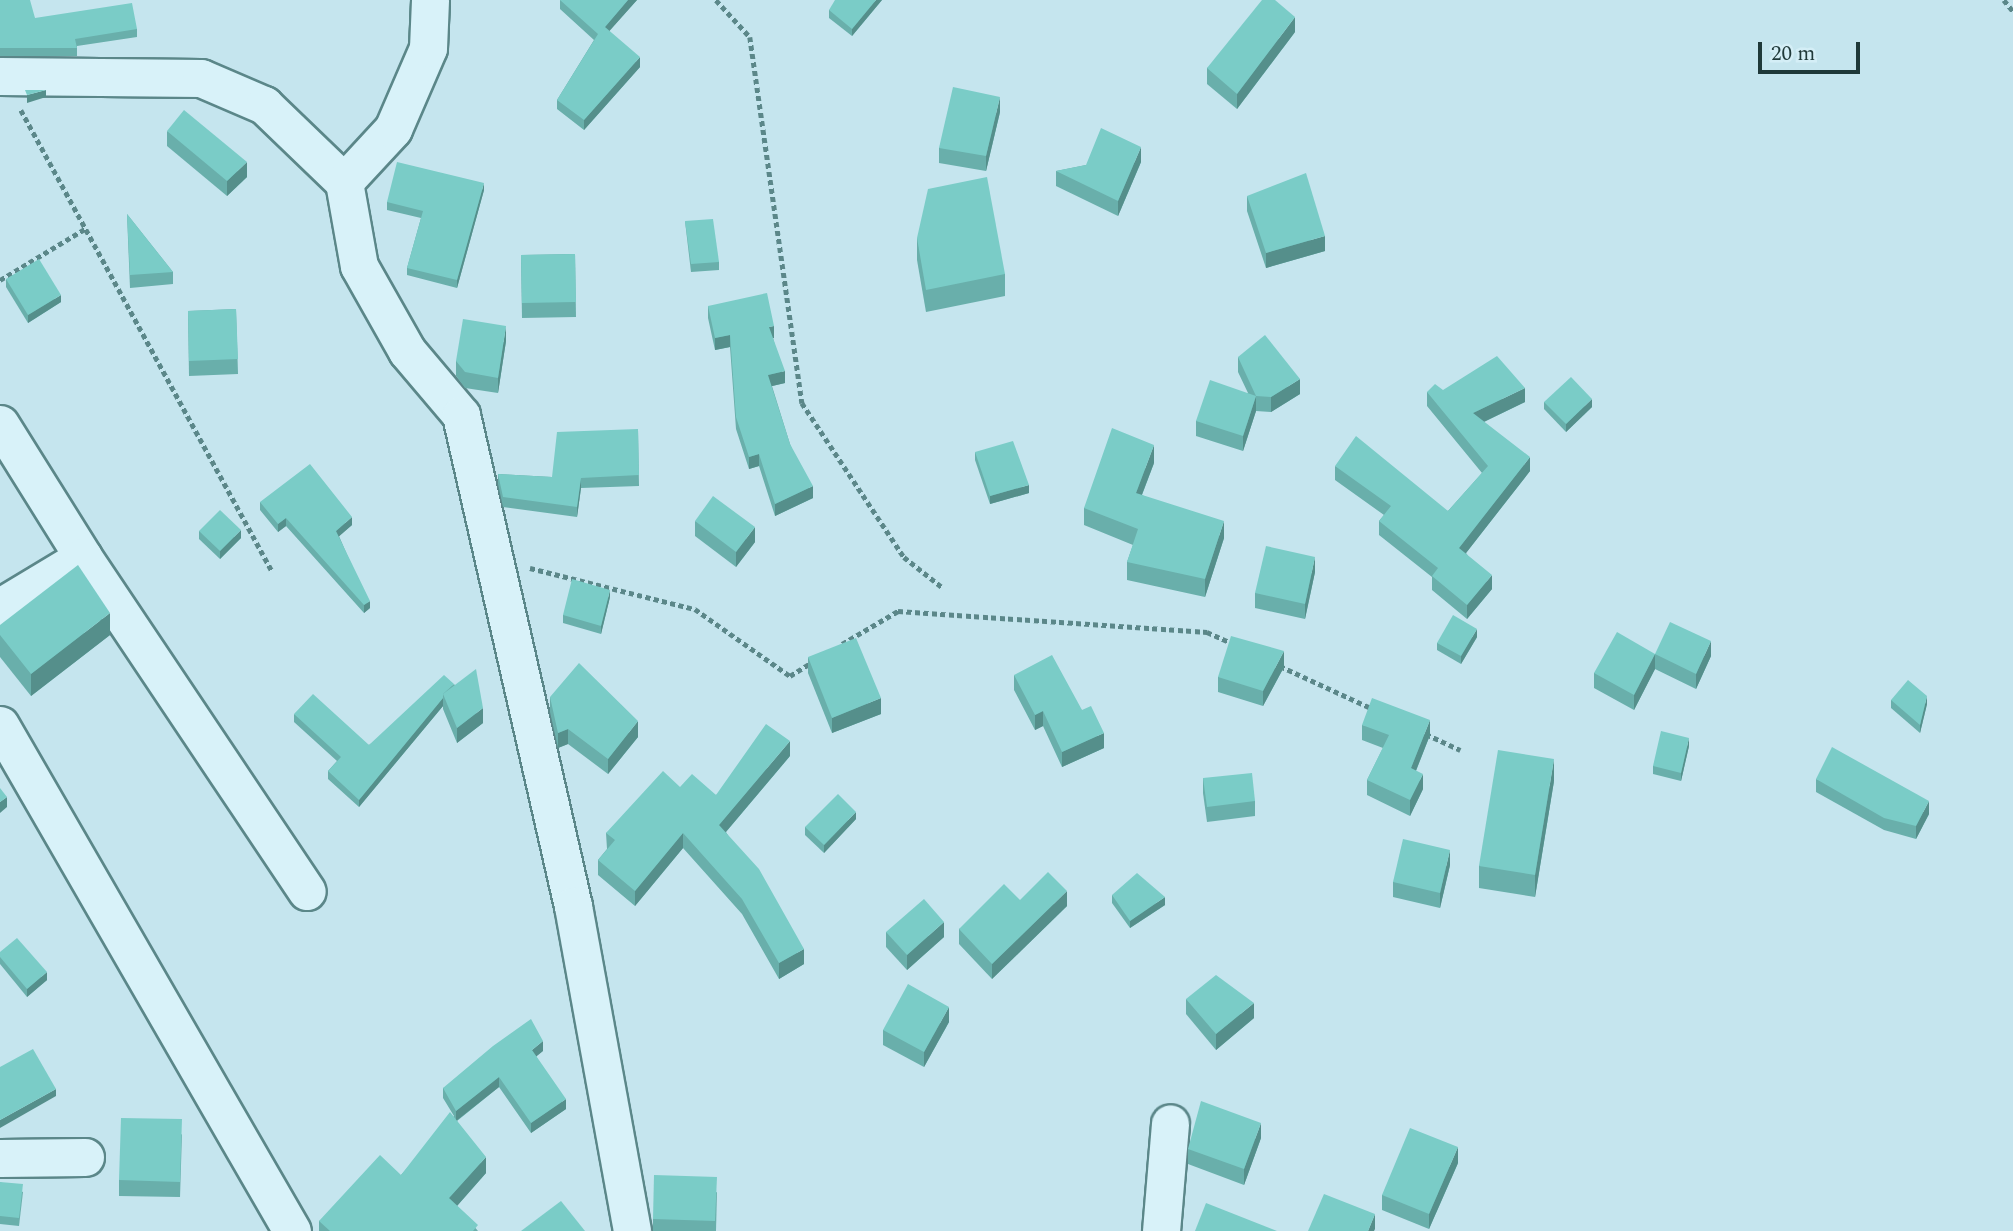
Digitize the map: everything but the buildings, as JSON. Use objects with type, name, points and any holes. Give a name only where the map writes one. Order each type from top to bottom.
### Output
[{"type":"street","points":[[344,182],[393,129],[428,47],[430,0]]},
{"type":"street","points":[[1,76],[201,78],[264,104],[344,182],[359,267],[407,351],[461,415],[499,560],[573,906],[632,1231]]},
{"type":"street","points":[[0,424],[83,557],[307,891]]},
{"type":"street","points":[[0,607],[83,557]]},
{"type":"street","points":[[0,724],[292,1231]]},
{"type":"street","points":[[1161,1231],[1170,1123]]},
{"type":"street","points":[[0,1158],[85,1157]]},
{"type":"path","points":[[716,0],[750,37],[802,403],[904,557],[942,587]]},
{"type":"path","points":[[2004,0],[2013,11]]},
{"type":"path","points":[[1,76],[272,571]]},
{"type":"path","points":[[0,280],[85,229]]},
{"type":"path","points":[[499,560],[695,609],[790,676],[822,656]]},
{"type":"path","points":[[833,650],[898,611],[1207,632],[1243,649]]},
{"type":"path","points":[[1267,660],[1376,710]]},
{"type":"path","points":[[1413,727],[1461,750]]}]
